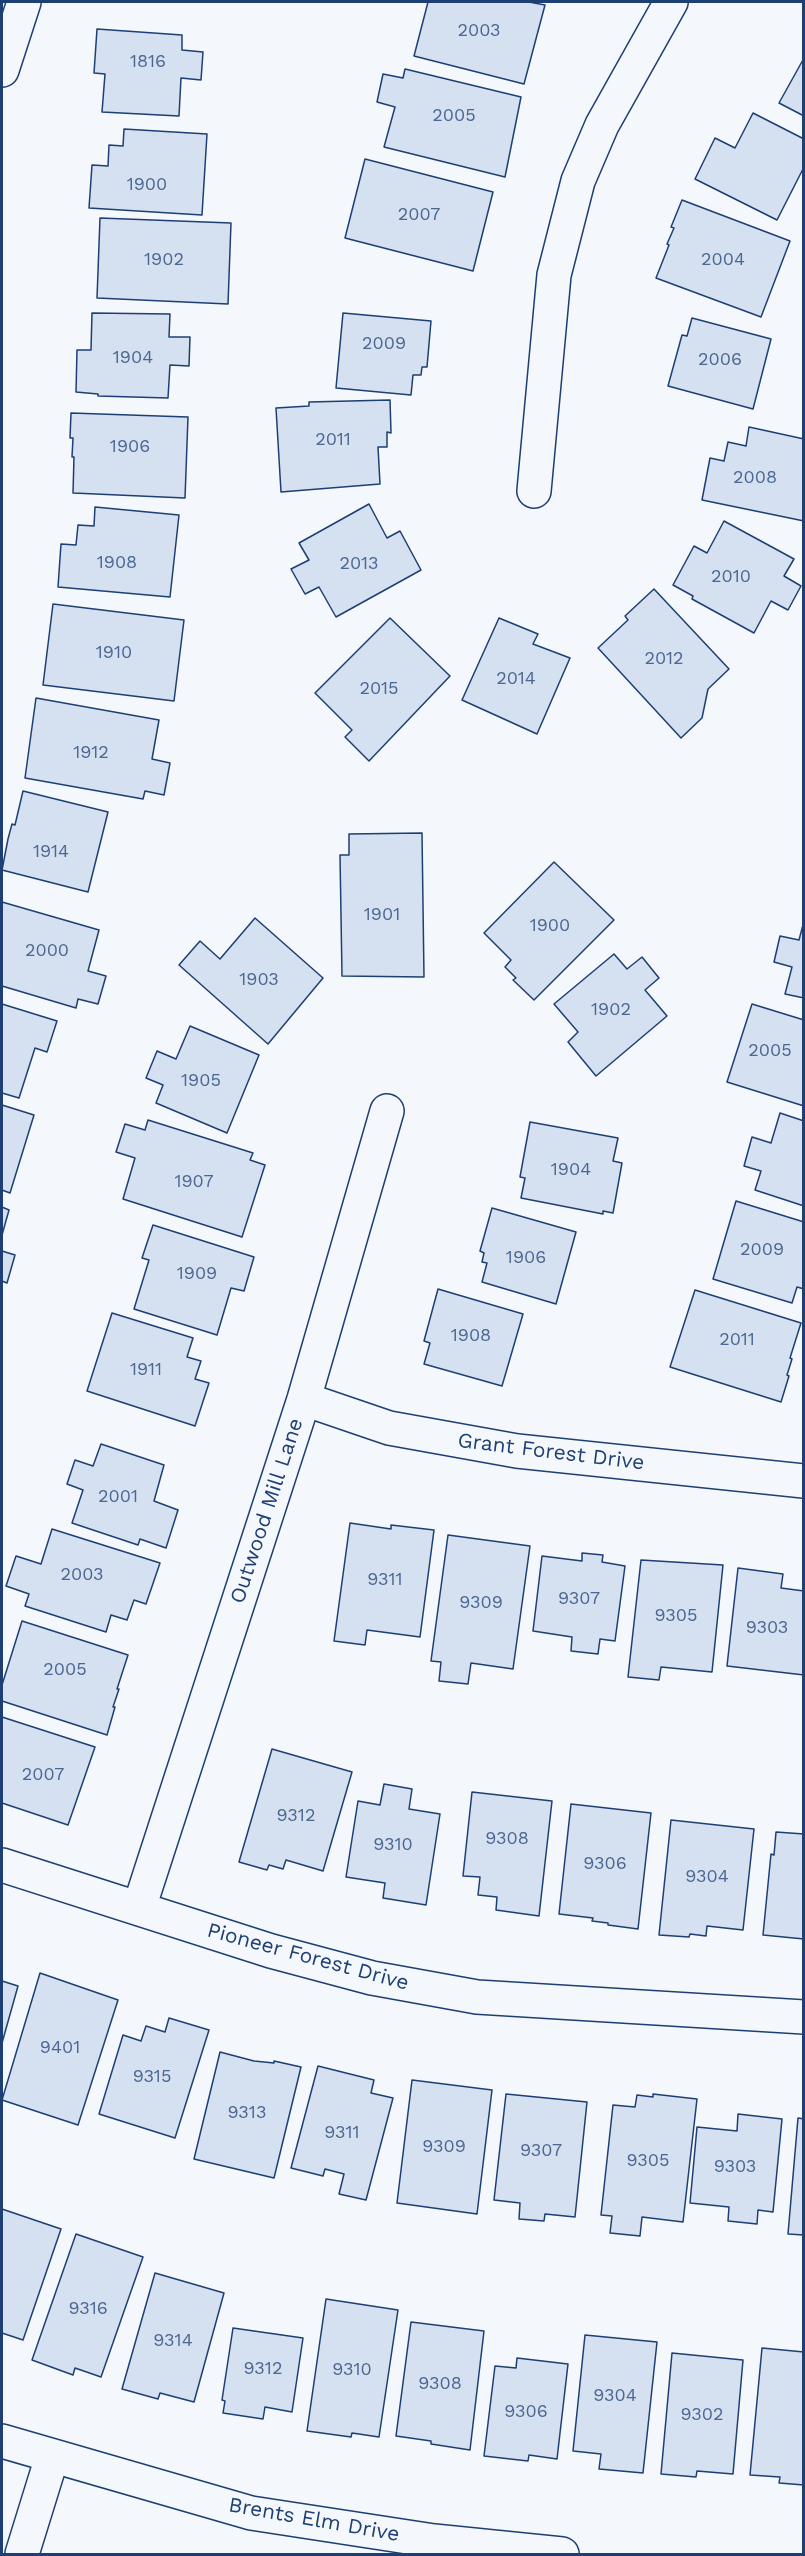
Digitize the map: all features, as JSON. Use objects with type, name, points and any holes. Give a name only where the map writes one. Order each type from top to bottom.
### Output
[{"type":"street","points":[[2,70],[24,2]]},
{"type":"street","points":[[534,490],[554,275],[578,181],[602,125],[671,2]]},
{"type":"street","name":"Outwood Mill Lane","points":[[139,1908],[304,1399],[387,1111]]},
{"type":"street","name":"Grant Forest Drive","points":[[304,1399],[389,1428],[517,1450],[804,1481]]},
{"type":"street","name":"Pioneer Forest Drive","points":[[2,1865],[271,1951],[372,1978],[477,1996],[804,2017]]},
{"type":"street","name":"Brents Elm Drive","points":[[2,2441],[251,2513],[434,2541],[562,2554]]},
{"type":"street","points":[[22,2554],[51,2457]]},
{"type":"building","points":[[428,2],[529,2],[545,5],[524,84],[414,56]]},
{"type":"building","points":[[97,29],[182,35],[182,50],[203,52],[201,80],[181,78],[179,116],[102,112],[105,74],[94,73]]},
{"type":"building","points":[[804,58],[804,116],[779,103]]},
{"type":"building","points":[[405,69],[521,97],[505,177],[384,147],[395,107],[377,102],[383,74],[403,78]]},
{"type":"building","points":[[753,113],[804,139],[804,167],[777,220],[695,179],[715,138],[735,148]]},
{"type":"building","points":[[124,129],[207,134],[202,215],[89,208],[92,165],[108,166],[109,145],[123,146]]},
{"type":"building","points":[[365,159],[493,192],[473,271],[345,238]]},
{"type":"building","points":[[682,200],[790,241],[761,317],[656,278],[674,228],[671,227]]},
{"type":"building","points":[[100,218],[231,223],[228,304],[97,298]]},
{"type":"building","points":[[92,313],[170,314],[169,337],[190,337],[189,366],[170,365],[168,398],[98,396],[98,394],[76,392],[77,350],[91,350]]},
{"type":"building","points":[[343,313],[431,321],[427,367],[422,367],[421,375],[413,375],[411,395],[336,388]]},
{"type":"building","points":[[692,318],[771,339],[753,409],[668,386],[682,335],[687,336]]},
{"type":"building","points":[[390,400],[391,433],[387,432],[387,447],[378,447],[380,484],[281,492],[276,408],[309,406],[309,402]]},
{"type":"building","points":[[71,413],[188,417],[185,498],[73,493],[74,457],[72,457],[73,438],[70,438]]},
{"type":"building","points":[[749,427],[804,439],[804,521],[702,500],[710,458],[724,461],[728,442],[746,446]]},
{"type":"building","points":[[369,504],[387,538],[400,531],[421,570],[336,617],[319,587],[305,594],[291,569],[309,560],[299,543]]},
{"type":"building","points":[[95,507],[179,515],[170,597],[58,587],[61,544],[76,545],[78,525],[94,526]]},
{"type":"building","points":[[724,521],[794,559],[784,576],[801,586],[788,610],[771,601],[754,633],[692,599],[693,596],[673,585],[694,546],[707,553]]},
{"type":"building","points":[[654,589],[729,669],[708,689],[702,718],[681,738],[598,648],[628,620],[625,616]]},
{"type":"building","points":[[53,604],[184,620],[174,701],[43,685]]},
{"type":"building","points":[[390,618],[450,676],[369,761],[345,737],[352,730],[315,693]]},
{"type":"building","points":[[499,618],[538,634],[533,644],[570,658],[537,734],[462,700]]},
{"type":"building","points":[[36,698],[159,720],[152,759],[170,763],[164,795],[145,791],[143,799],[25,778]]},
{"type":"building","points":[[23,791],[108,812],[88,892],[2,870],[8,839],[12,824],[15,825]]},
{"type":"building","points":[[422,833],[424,977],[342,976],[340,855],[349,855],[349,834]]},
{"type":"building","points":[[554,862],[614,920],[534,1000],[513,980],[516,978],[505,967],[511,960],[484,933]]},
{"type":"building","points":[[2,902],[99,930],[88,971],[106,976],[98,1004],[78,999],[76,1008],[2,986]]},
{"type":"building","points":[[255,918],[323,978],[268,1044],[179,965],[200,941],[220,959]]},
{"type":"building","points":[[804,921],[804,998],[785,994],[792,967],[774,962],[780,936],[799,940]]},
{"type":"building","points":[[614,954],[627,969],[642,957],[659,978],[645,990],[667,1016],[596,1076],[568,1042],[578,1032],[554,1004]]},
{"type":"building","points":[[2,1004],[57,1021],[47,1052],[35,1048],[19,1098],[2,1093]]},
{"type":"building","points":[[752,1004],[804,1020],[804,1106],[727,1082]]},
{"type":"building","points":[[190,1026],[259,1055],[227,1133],[156,1103],[163,1085],[146,1078],[157,1051],[176,1059]]},
{"type":"building","points":[[2,1105],[34,1115],[10,1193],[2,1190]]},
{"type":"building","points":[[780,1113],[804,1121],[804,1206],[755,1190],[761,1171],[744,1166],[752,1137],[771,1143]]},
{"type":"building","points":[[148,1120],[253,1153],[250,1160],[265,1165],[242,1237],[123,1199],[135,1158],[116,1152],[125,1124],[145,1130]]},
{"type":"building","points":[[530,1122],[618,1138],[613,1161],[622,1163],[613,1213],[603,1211],[603,1214],[521,1198],[525,1178],[520,1177]]},
{"type":"building","points":[[736,1201],[804,1222],[804,1289],[797,1287],[792,1303],[713,1279]]},
{"type":"building","points":[[2,1207],[9,1210],[2,1235]]},
{"type":"building","points":[[492,1208],[576,1232],[556,1304],[482,1282],[487,1263],[482,1262],[484,1253],[480,1251]]},
{"type":"building","points":[[153,1225],[254,1257],[244,1291],[231,1288],[217,1335],[134,1309],[149,1260],[142,1258]]},
{"type":"building","points":[[2,1251],[15,1255],[7,1283],[2,1281]]},
{"type":"building","points":[[438,1289],[523,1314],[502,1386],[424,1364],[430,1343],[424,1341]]},
{"type":"building","points":[[695,1290],[801,1323],[790,1358],[792,1359],[787,1375],[789,1376],[781,1402],[670,1367]]},
{"type":"building","points":[[112,1313],[193,1338],[187,1357],[201,1361],[195,1379],[209,1383],[195,1426],[87,1391]]},
{"type":"building","points":[[101,1444],[164,1465],[154,1501],[178,1510],[166,1548],[140,1539],[138,1545],[72,1523],[83,1490],[67,1484],[75,1460],[93,1466]]},
{"type":"building","points":[[350,1523],[391,1529],[391,1525],[434,1530],[420,1637],[367,1630],[365,1645],[334,1641]]},
{"type":"building","points":[[52,1529],[160,1563],[146,1604],[134,1600],[127,1620],[111,1615],[106,1632],[25,1606],[29,1594],[6,1586],[16,1556],[41,1564]]},
{"type":"building","points":[[448,1535],[530,1546],[513,1669],[471,1663],[468,1684],[439,1681],[441,1662],[431,1661]]},
{"type":"building","points":[[582,1553],[603,1555],[602,1562],[625,1566],[615,1641],[600,1639],[598,1654],[571,1651],[572,1637],[533,1631],[542,1556],[582,1561]]},
{"type":"building","points":[[641,1560],[723,1565],[712,1672],[661,1667],[659,1680],[628,1677]]},
{"type":"building","points":[[738,1568],[783,1574],[781,1588],[804,1591],[804,1675],[727,1666]]},
{"type":"building","points":[[22,1621],[128,1655],[117,1689],[119,1689],[107,1735],[2,1701],[2,1685]]},
{"type":"building","points":[[2,1717],[95,1747],[68,1825],[2,1803]]},
{"type":"building","points":[[272,1749],[352,1772],[323,1871],[286,1860],[283,1869],[269,1865],[267,1870],[239,1862]]},
{"type":"building","points":[[384,1784],[412,1789],[409,1809],[440,1814],[426,1905],[383,1898],[385,1883],[346,1877],[358,1801],[380,1805]]},
{"type":"building","points":[[472,1792],[552,1801],[539,1916],[496,1910],[497,1897],[478,1895],[480,1877],[463,1876]]},
{"type":"building","points":[[571,1804],[651,1813],[638,1929],[608,1925],[608,1923],[592,1921],[593,1918],[559,1914]]},
{"type":"building","points":[[671,1820],[754,1829],[743,1930],[707,1926],[706,1936],[659,1935]]},
{"type":"building","points":[[776,1832],[804,1834],[804,1939],[763,1935],[771,1854],[774,1855]]},
{"type":"building","points":[[40,1973],[118,2000],[78,2125],[2,2100]]},
{"type":"building","points":[[2,1981],[18,1986],[2,2043]]},
{"type":"building","points":[[169,2018],[209,2030],[175,2138],[99,2114],[123,2035],[141,2041],[146,2026],[165,2032]]},
{"type":"building","points":[[220,2052],[254,2061],[274,2063],[274,2061],[301,2067],[274,2178],[194,2159]]},
{"type":"building","points":[[318,2066],[374,2080],[371,2093],[393,2098],[366,2200],[339,2194],[344,2174],[325,2169],[323,2176],[291,2168]]},
{"type":"building","points":[[412,2080],[492,2090],[477,2214],[397,2203]]},
{"type":"building","points":[[506,2094],[587,2102],[575,2217],[545,2214],[544,2221],[519,2219],[520,2203],[494,2200]]},
{"type":"building","points":[[653,2094],[697,2099],[683,2222],[642,2217],[640,2236],[610,2233],[612,2216],[601,2215],[613,2105],[635,2107],[637,2095],[653,2097]]},
{"type":"building","points":[[738,2114],[782,2119],[773,2212],[758,2210],[757,2224],[728,2221],[729,2207],[690,2203],[697,2127],[737,2131]]},
{"type":"building","points":[[798,2118],[804,2119],[804,2235],[788,2234]]},
{"type":"building","points":[[2,2209],[61,2229],[23,2340],[2,2333]]},
{"type":"building","points":[[76,2234],[143,2257],[101,2377],[75,2368],[73,2375],[32,2360]]},
{"type":"building","points":[[155,2273],[224,2293],[194,2402],[160,2393],[158,2399],[122,2389]]},
{"type":"building","points":[[326,2299],[398,2310],[379,2437],[352,2433],[351,2437],[307,2431]]},
{"type":"building","points":[[411,2322],[484,2331],[470,2450],[396,2436]]},
{"type":"building","points":[[233,2328],[303,2338],[292,2412],[265,2407],[263,2419],[223,2413],[225,2401],[222,2400]]},
{"type":"building","points":[[585,2335],[657,2342],[643,2473],[599,2469],[601,2454],[573,2451]]},
{"type":"building","points":[[762,2348],[804,2352],[804,2485],[779,2483],[780,2477],[750,2475]]},
{"type":"building","points":[[672,2353],[743,2360],[733,2474],[697,2471],[696,2477],[661,2474]]},
{"type":"building","points":[[517,2358],[568,2364],[557,2459],[529,2455],[528,2461],[484,2456],[495,2366],[516,2368]]}]
